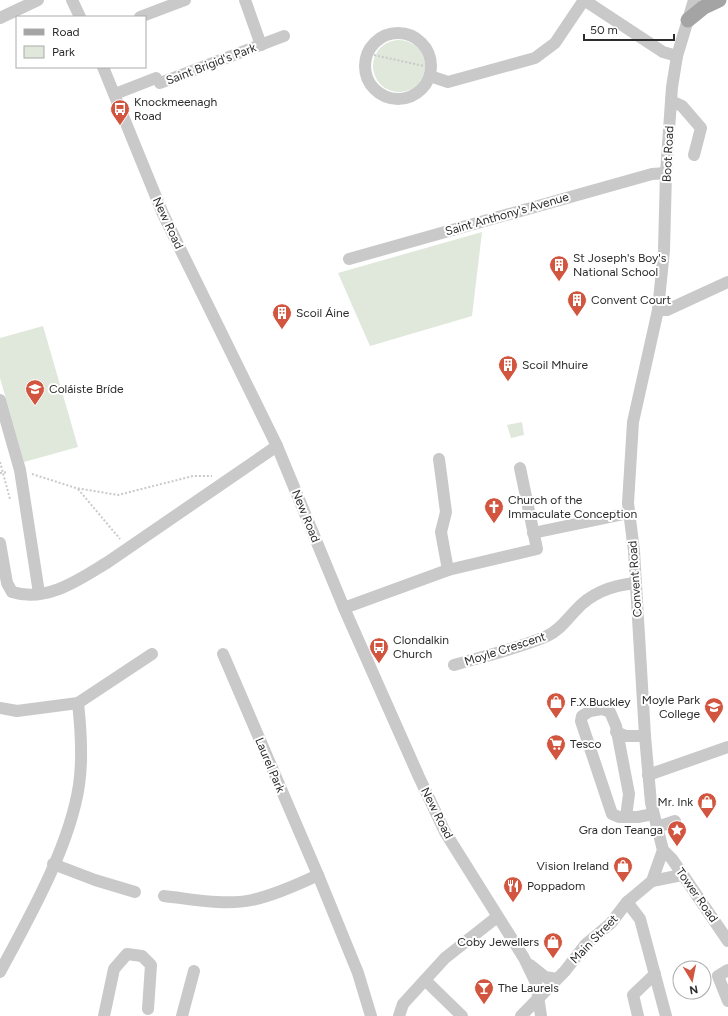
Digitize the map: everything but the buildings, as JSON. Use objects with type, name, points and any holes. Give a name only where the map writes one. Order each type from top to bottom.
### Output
[{"type":"main road","points":[[688,20],[704,6],[719,0]]},
{"type":"street","points":[[0,18],[38,0]]},
{"type":"street","points":[[72,0],[80,16]]},
{"type":"street","points":[[143,16],[185,0]]},
{"type":"street","name":"Saint Brigid's Park","points":[[245,0],[261,45]]},
{"type":"street","points":[[427,71],[448,82],[535,58],[556,43],[584,0],[663,52],[677,56]]},
{"type":"street","name":"Boot Road","points":[[658,310],[664,250],[666,173],[671,101],[677,56],[694,0]]},
{"type":"street","points":[[400,32],[410,34],[419,39],[426,47],[432,65],[427,71],[425,86],[418,93],[408,98],[397,99],[386,97],[377,92],[370,84],[365,68],[367,53],[376,40],[390,33],[400,32]]},
{"type":"street","name":"Saint Brigid's Park","points":[[115,94],[284,36]]},
{"type":"street","name":"New Road","points":[[103,68],[163,214],[277,446],[344,608],[442,825],[497,917],[524,958],[542,995],[541,1016]]},
{"type":"street","points":[[671,101],[682,106],[701,128],[694,155]]},
{"type":"street","name":"Saint Anthony's Avenue","points":[[349,259],[652,174],[666,173]]},
{"type":"street","points":[[658,310],[666,310],[728,282]]},
{"type":"street","name":"Convent Road","points":[[658,310],[633,422],[630,450],[629,513],[636,583],[648,775],[653,814],[663,850]]},
{"type":"street","points":[[0,400],[20,470],[39,593]]},
{"type":"street","points":[[0,543],[7,583],[12,592],[19,594],[56,591],[85,577],[277,446]]},
{"type":"street","points":[[439,459],[446,512],[441,532],[448,570]]},
{"type":"street","points":[[344,608],[448,570],[537,549],[520,468]]},
{"type":"street","points":[[533,533],[629,513]]},
{"type":"street","name":"Moyle Crescent","points":[[454,666],[548,636],[563,625],[577,608],[591,597],[616,585],[636,583]]},
{"type":"street","points":[[0,708],[16,711],[78,703],[152,654]]},
{"type":"street","name":"Laurel Park","points":[[223,654],[318,875],[358,973],[371,1016]]},
{"type":"street","points":[[0,972],[32,912],[66,835],[79,785],[81,734],[78,703]]},
{"type":"street","points":[[626,817],[629,794],[616,726],[610,712],[596,710],[582,716],[582,721],[612,814],[619,817],[626,817],[638,817],[653,814]]},
{"type":"street","points":[[616,732],[626,736],[645,736]]},
{"type":"street","points":[[648,775],[728,747]]},
{"type":"street","points":[[657,827],[675,821]]},
{"type":"street","points":[[652,881],[663,850]]},
{"type":"street","name":"Tower Road","points":[[663,850],[672,859],[728,941]]},
{"type":"street","points":[[54,864],[95,880],[135,892]]},
{"type":"street","points":[[164,896],[205,901],[251,900],[271,895],[318,875]]},
{"type":"street","name":"Main Street","points":[[521,1016],[557,979],[586,944],[611,923],[627,902],[652,881],[682,875]]},
{"type":"street","points":[[627,902],[640,918],[666,1016]]},
{"type":"street","points":[[399,1016],[403,1004],[445,958],[497,917]]},
{"type":"street","points":[[104,1016],[114,969],[127,954],[142,956],[151,965],[148,1009]]},
{"type":"street","name":"New Road","points":[[524,958],[544,977],[557,979]]},
{"type":"street","points":[[728,970],[718,976],[728,1001]]},
{"type":"street","points":[[182,1016],[194,971]]},
{"type":"street","points":[[638,1016],[633,995],[655,974]]},
{"type":"street","points":[[425,980],[462,1016]]},
{"type":"path","points":[[374,55],[427,71]]},
{"type":"path","points":[[0,462],[10,499]]},
{"type":"path","points":[[20,470],[77,488],[118,496],[193,476],[234,475]]},
{"type":"path","points":[[77,488],[128,548]]},
{"type":"green space","points":[[394,40],[404,40],[418,47],[425,61],[425,71],[418,85],[404,92],[394,92],[384,88],[377,81],[373,71],[373,61],[377,51],[384,44]]},
{"type":"green space","points":[[482,232],[472,316],[370,346],[338,273]]},
{"type":"green space","points":[[43,326],[78,447],[24,462],[0,378],[0,338]]},
{"type":"green space","points":[[522,422],[524,435],[511,438],[507,425]]},
{"type":"place","name":"Knockmeenagh Road","points":[[120,126]]},
{"type":"place","name":"St Joseph's Boy's National School","points":[[559,282]]},
{"type":"place","name":"Convent Court","points":[[577,317]]},
{"type":"place","name":"Scoil Áine","points":[[282,330]]},
{"type":"place","name":"Scoil Mhuire","points":[[508,382]]},
{"type":"place","name":"Coláiste Bríde","points":[[35,406]]},
{"type":"place","name":"Church of the Immaculate Conception","points":[[494,524]]},
{"type":"place","name":"Clondalkin Church","points":[[379,664]]},
{"type":"place","name":"F.X.Buckley","points":[[556,719]]},
{"type":"place","name":"Moyle Park College","points":[[714,724]]},
{"type":"place","name":"Tesco","points":[[556,761]]},
{"type":"place","name":"Mr. Ink","points":[[707,819]]},
{"type":"place","name":"Gra don Teanga","points":[[677,847]]},
{"type":"place","name":"Vision Ireland","points":[[623,883]]},
{"type":"place","name":"Poppadom","points":[[513,903]]},
{"type":"place","name":"Coby Jewellers","points":[[553,959]]},
{"type":"place","name":"The Laurels","points":[[484,1005]]}]
